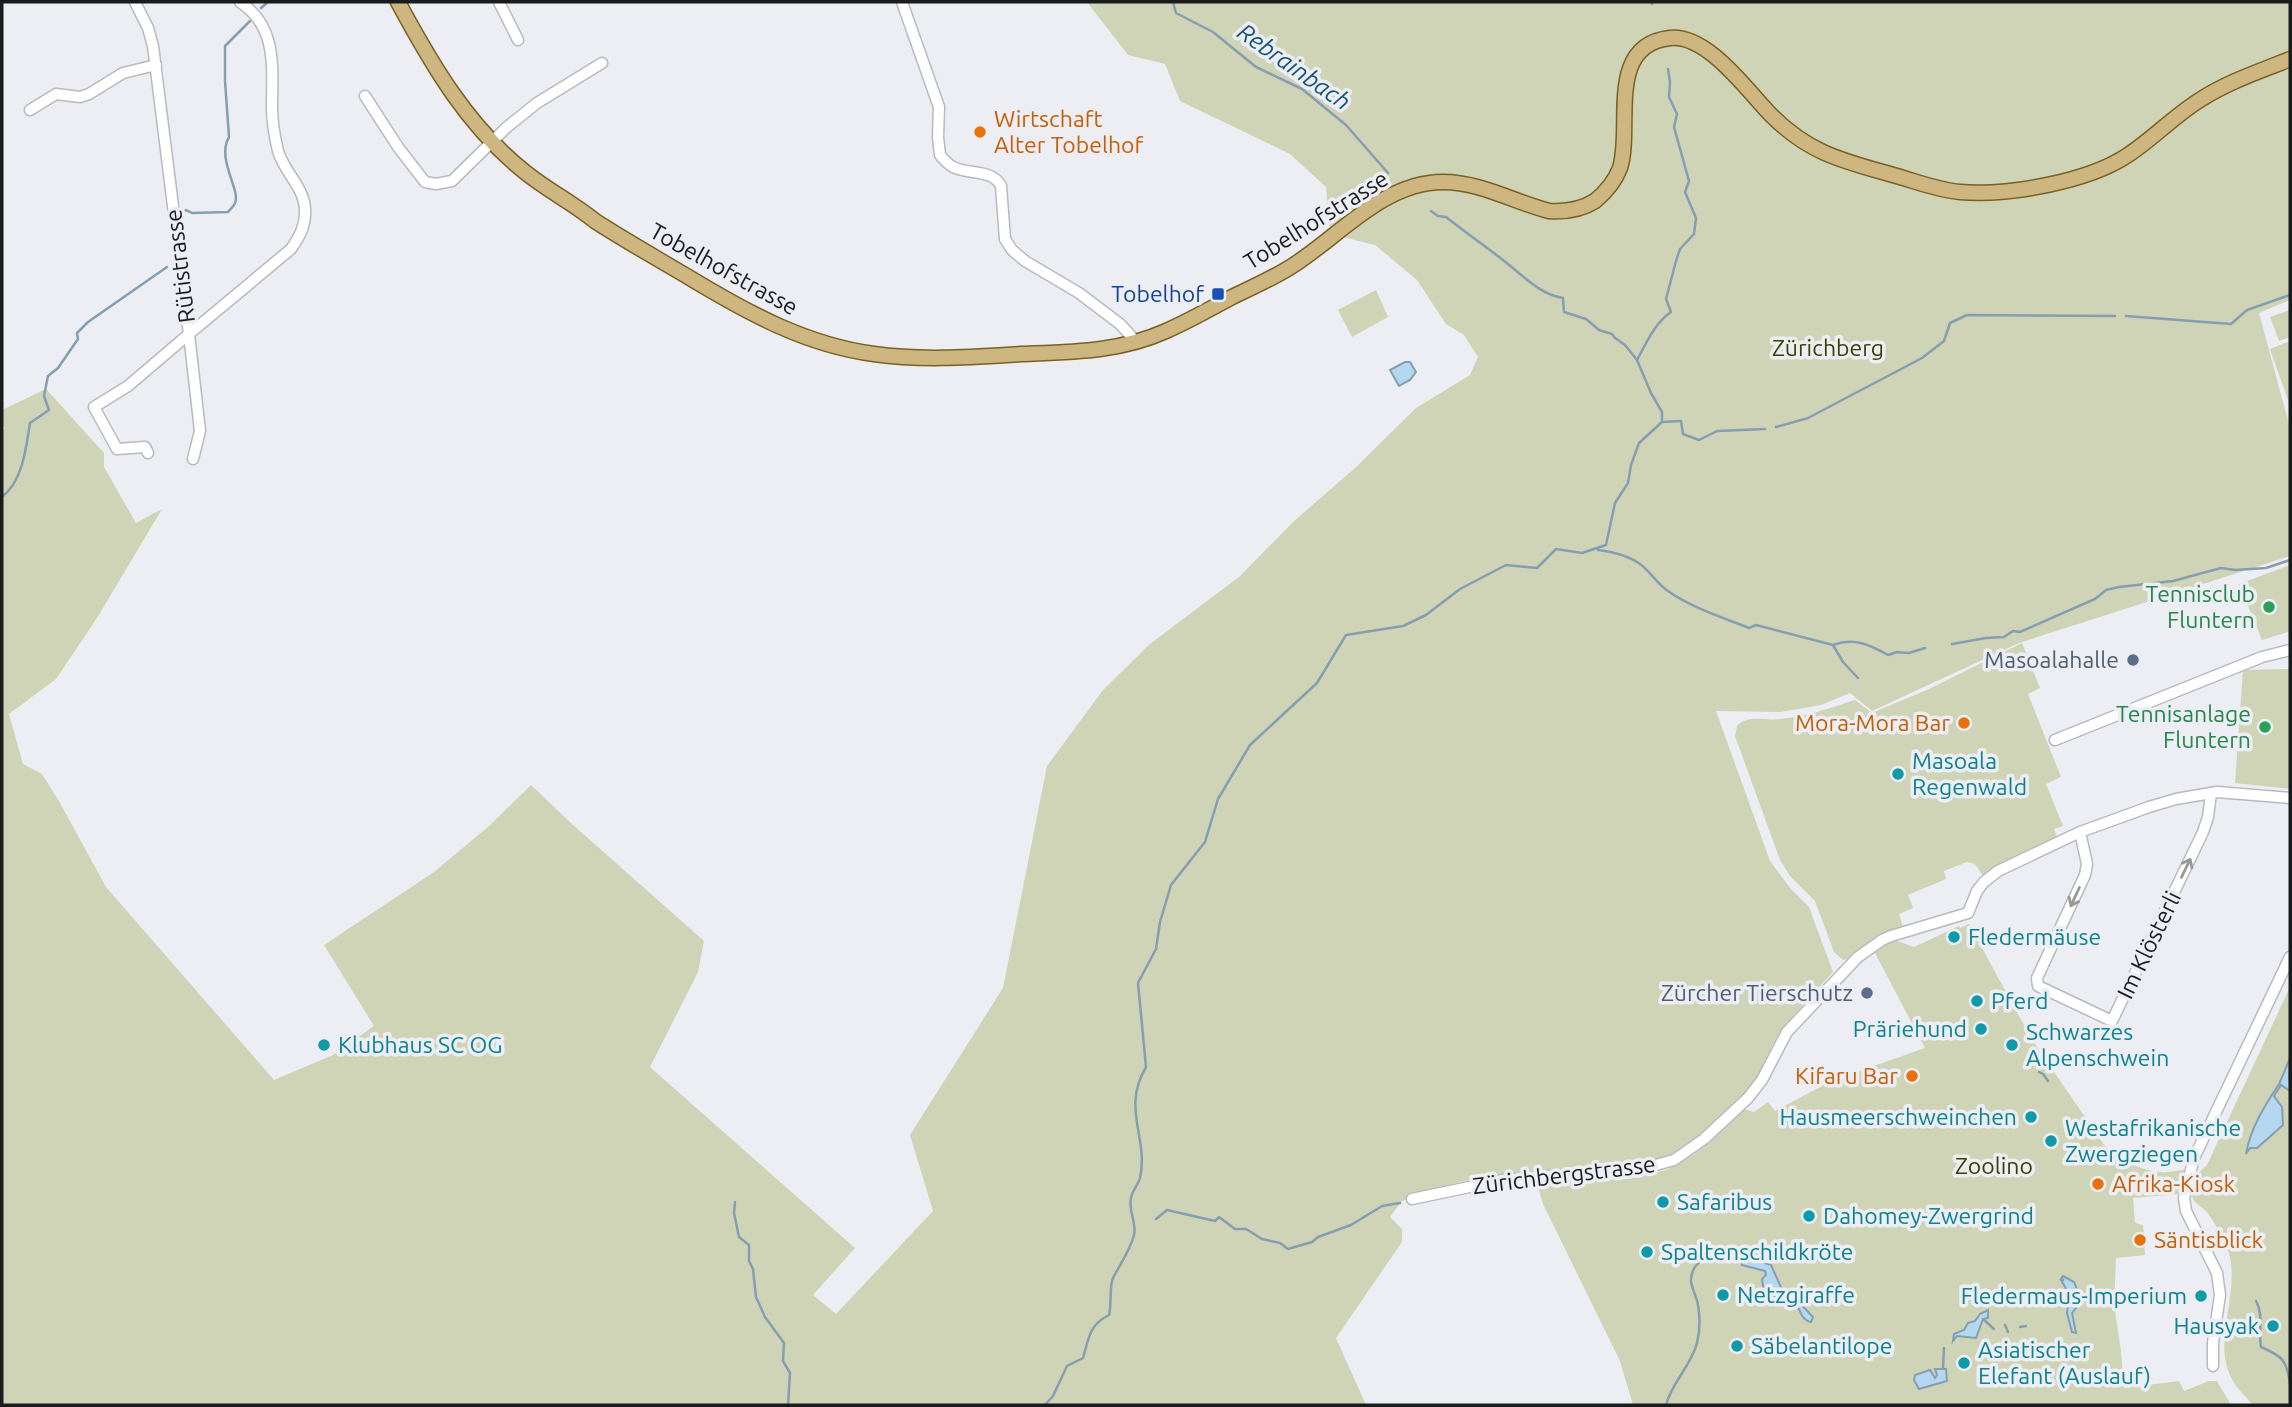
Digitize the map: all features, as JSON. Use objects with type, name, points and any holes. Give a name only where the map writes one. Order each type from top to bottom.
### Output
[{"type":"main road","name":"Tobelhofstrasse","points":[[398,2],[440,77],[466,113],[525,173],[595,221],[766,321],[816,341],[874,354],[935,357],[1106,349],[1134,343],[1178,326],[1285,271],[1376,205],[1412,188],[1433,183],[1462,184],[1549,211],[1571,210],[1591,203],[1609,187],[1620,167],[1624,94],[1633,62],[1652,43],[1663,39],[1686,40],[1714,56],[1774,118],[1821,153],[1862,167],[1961,192],[2032,187],[2066,181],[2106,167],[2126,157],[2205,97],[2290,59]]},
{"type":"street","name":"Rütistrasse","points":[[135,2],[148,27],[156,65],[189,334],[128,386],[94,407],[117,449],[145,447],[148,453]]},
{"type":"street","points":[[193,459],[200,430],[189,334],[292,249],[305,221],[305,206],[299,188],[279,155],[274,130],[269,37],[250,8],[240,2]]},
{"type":"street","points":[[499,2],[518,40]]},
{"type":"street","points":[[902,2],[939,107],[940,155],[956,168],[974,174],[992,175],[999,180],[1005,239],[1012,250],[1025,261],[1079,293],[1119,324],[1134,343]]},
{"type":"street","points":[[365,96],[398,147],[425,182],[436,184],[452,181],[492,141],[537,103],[602,63]]},
{"type":"street","points":[[30,110],[56,94],[79,97],[89,94],[123,73],[156,65]]},
{"type":"street","points":[[2055,740],[2238,666],[2290,650]]},
{"type":"street","name":"Zürichbergstrasse","points":[[1412,1199],[1503,1180],[1641,1169],[1674,1160],[1704,1139],[1758,1087],[1787,1032],[1865,952],[1891,936],[1968,912],[1977,891],[1991,876],[2080,832],[2176,799],[2211,793],[2290,798]]},
{"type":"street","name":"Im Klösterli","points":[[2080,832],[2087,864],[2085,875],[2036,978],[2038,986],[2112,1021],[2203,832],[2211,793]]},
{"type":"street","points":[[2213,1366],[2213,1343],[2220,1295],[2217,1273],[2186,1211],[2185,1195],[2190,1171],[2290,957]]},
{"type":"green space","name":"Zürichberg","points":[[1087,2],[2290,2],[2290,300],[2259,313],[2290,428],[2290,556],[2019,643],[1872,711],[1850,693],[1821,705],[1781,712],[1716,711],[1770,861],[1790,888],[1809,907],[1833,972],[1784,1026],[1754,1084],[1722,1117],[1672,1156],[1654,1162],[1464,1181],[1417,1193],[1401,1202],[1390,1217],[1402,1229],[1402,1242],[1336,1338],[1366,1405],[2,1405],[2,432],[5,428],[2,424],[2,410],[46,389],[104,453],[104,467],[136,523],[162,509],[97,618],[56,679],[9,714],[23,764],[42,774],[106,887],[274,1080],[333,1055],[374,1026],[324,945],[434,872],[488,827],[531,785],[704,941],[698,972],[650,1067],[855,1248],[813,1295],[836,1314],[933,1211],[910,1135],[1003,988],[1047,766],[1103,690],[1150,644],[1239,577],[1293,522],[1355,468],[1416,408],[1470,375],[1478,357],[1464,335],[1446,324],[1417,280],[1375,245],[1330,234],[1326,187],[1290,154],[1180,101],[1165,64],[1128,55]]},
{"type":"green space","points":[[1376,290],[1388,317],[1352,337],[1338,310]]},
{"type":"green space","points":[[2290,310],[2290,337],[2279,341],[2270,317]]},
{"type":"green space","points":[[2290,341],[2290,406],[2270,349]]},
{"type":"green space","name":"Tennisclub Fluntern","points":[[2290,565],[2290,637],[2288,632],[2262,640],[2239,584]]},
{"type":"green space","name":"Zoolino","points":[[2022,643],[2040,688],[2028,694],[2061,777],[2046,784],[2063,826],[2054,829],[2057,837],[1983,876],[1975,864],[1967,862],[1944,871],[1946,879],[1908,895],[1913,908],[1899,914],[1903,927],[1887,931],[1890,941],[1895,940],[1914,947],[1969,924],[2031,1038],[2104,1145],[2138,1167],[2164,1172],[2185,1170],[2184,1174],[2197,1177],[2207,1165],[2290,987],[2290,1405],[2253,1405],[2232,1380],[2224,1342],[2232,1279],[2228,1250],[2207,1212],[2192,1197],[2180,1194],[2133,1198],[2135,1223],[2143,1225],[2145,1255],[2116,1258],[2114,1304],[2124,1388],[2179,1381],[2184,1391],[2209,1381],[2217,1381],[2231,1405],[1633,1405],[1620,1361],[1543,1204],[1537,1184],[1609,1180],[1662,1171],[1695,1153],[1744,1109],[1754,1112],[1768,1102],[1775,1111],[1831,1081],[1925,1048],[1874,951],[1883,945],[1879,936],[1853,957],[1843,960],[1834,952],[1815,901],[1790,876],[1780,860],[1735,736],[1737,726],[1746,720],[1789,718],[1855,700],[1872,713],[1929,689]]},
{"type":"green space","name":"Tennisanlage Fluntern","points":[[2290,669],[2290,789],[2235,783],[2243,670]]},
{"type":"water","points":[[1410,362],[1416,372],[1410,380],[1399,386],[1390,370]]},
{"type":"water","points":[[2290,1058],[2290,1091],[2281,1085],[2274,1096],[2282,1107],[2283,1125],[2257,1148],[2250,1148],[2246,1154],[2255,1126],[2279,1084]]},
{"type":"water","points":[[1749,1258],[1771,1265],[1784,1294],[1798,1301],[1813,1317],[1811,1322],[1803,1317],[1799,1309],[1773,1295],[1763,1286],[1765,1271],[1742,1265]]},
{"type":"water","points":[[2063,1276],[2074,1282],[2078,1292],[2080,1303],[2072,1313],[2076,1333],[2072,1332],[2067,1313],[2068,1304],[2076,1303],[2071,1301],[2072,1293],[2068,1292],[2061,1280],[2064,1280],[2061,1279]]},
{"type":"water","points":[[1988,1310],[1988,1318],[1983,1319],[1976,1338],[1957,1336],[1953,1341],[1954,1334],[1964,1330],[1968,1323],[1975,1321],[1980,1314]]},
{"type":"water","points":[[1935,1369],[1946,1369],[1947,1381],[1919,1389],[1914,1380],[1915,1375],[1930,1370],[1935,1378]]},
{"type":"waterway","points":[[261,8],[268,2]]},
{"type":"waterway","name":"Rebrainbach","points":[[1173,2],[1176,13],[1213,32],[1256,67],[1302,89],[1346,125],[1388,173]]},
{"type":"waterway","points":[[181,213],[186,210],[192,213],[228,212],[234,204],[235,190],[225,155],[229,137],[225,46],[250,21]]},
{"type":"waterway","points":[[1637,360],[1655,328],[1671,312],[1666,299],[1676,261],[1680,249],[1694,234],[1696,218],[1685,192],[1689,181],[1674,127],[1677,114],[1669,97],[1668,69]]},
{"type":"waterway","points":[[1045,1405],[1053,1396],[1067,1366],[1083,1358],[1097,1323],[1109,1315],[1112,1281],[1134,1235],[1130,1203],[1140,1178],[1142,1163],[1135,1110],[1139,1082],[1146,1067],[1138,983],[1156,949],[1160,922],[1171,885],[1205,842],[1218,799],[1250,745],[1317,683],[1346,635],[1403,626],[1426,615],[1460,589],[1506,565],[1537,568],[1556,549],[1582,553],[1606,545],[1615,503],[1628,483],[1639,443],[1662,422],[1662,412],[1637,360],[1625,345],[1586,319],[1564,312],[1563,298],[1534,285],[1446,217],[1431,211]]},
{"type":"waterway","points":[[2,497],[19,473],[30,423],[49,410],[44,396],[48,376],[58,368],[78,339],[77,333],[88,322],[167,267]]},
{"type":"waterway","points":[[2126,316],[2231,324],[2247,310],[2290,295]]},
{"type":"waterway","points":[[1776,427],[1808,418],[1922,358],[1944,341],[1950,323],[1967,315],[2115,316]]},
{"type":"waterway","points":[[1662,422],[1681,421],[1683,434],[1699,440],[1717,431],[1765,429]]},
{"type":"waterway","points":[[1598,550],[1630,558],[1677,597],[1749,628],[1756,625],[1833,645],[1862,643],[1888,655],[1925,648]]},
{"type":"waterway","points":[[1952,644],[2004,637],[2013,631],[2020,632],[2095,599],[2106,590],[2173,581],[2221,568],[2266,568],[2290,560]]},
{"type":"waterway","points":[[1833,645],[1843,662],[1858,678]]},
{"type":"waterway","points":[[2039,1072],[2048,1081]]},
{"type":"waterway","points":[[735,1202],[734,1213],[739,1237],[749,1245],[749,1261],[753,1269],[756,1297],[765,1317],[784,1343],[783,1361],[790,1373],[788,1405]]},
{"type":"waterway","points":[[1156,1219],[1167,1210],[1215,1221],[1219,1217],[1235,1229],[1246,1229],[1262,1239],[1280,1243],[1288,1249],[1351,1225],[1382,1206],[1400,1203]]},
{"type":"waterway","points":[[1666,1405],[1698,1338],[1699,1314],[1691,1283],[1692,1273],[1703,1260],[1726,1258]]},
{"type":"waterway","points":[[2256,1301],[2260,1312],[2261,1347],[2282,1360],[2290,1384]]},
{"type":"waterway","points":[[1983,1319],[1994,1329]]},
{"type":"waterway","points":[[2005,1325],[2008,1332]]},
{"type":"waterway","points":[[2020,1327],[2026,1326]]},
{"type":"waterway","points":[[1943,1369],[1944,1348]]},
{"type":"place","name":"Wirtschaft Alter Tobelhof","points":[[980,132]]},
{"type":"place","name":"Tobelhof","points":[[1218,294]]},
{"type":"place","name":"Tennisclub Fluntern","points":[[2269,607]]},
{"type":"place","name":"Masoalahalle","points":[[2133,660]]},
{"type":"place","name":"Mora-Mora Bar","points":[[1964,723]]},
{"type":"place","name":"Tennisanlage Fluntern","points":[[2265,727]]},
{"type":"place","name":"Masoala Regenwald","points":[[1898,774]]},
{"type":"place","name":"Fledermäuse","points":[[1954,937]]},
{"type":"place","name":"Zürcher Tierschutz","points":[[1867,993]]},
{"type":"place","name":"Pferd","points":[[1977,1001]]},
{"type":"place","name":"Präriehund","points":[[1981,1029]]},
{"type":"place","name":"Klubhaus SC OG","points":[[324,1045]]},
{"type":"place","name":"Schwarzes Alpenschwein","points":[[2012,1045]]},
{"type":"place","name":"Kifaru Bar","points":[[1912,1076]]},
{"type":"place","name":"Hausmeerschweinchen","points":[[2031,1117]]},
{"type":"place","name":"Westafrikanische Zwergziegen","points":[[2051,1141]]},
{"type":"place","name":"Afrika-Kiosk","points":[[2098,1184]]},
{"type":"place","name":"Safaribus","points":[[1663,1202]]},
{"type":"place","name":"Dahomey-Zwergrind","points":[[1809,1216]]},
{"type":"place","name":"Säntisblick","points":[[2140,1240]]},
{"type":"place","name":"Spaltenschildkröte","points":[[1647,1252]]},
{"type":"place","name":"Netzgiraffe","points":[[1723,1295]]},
{"type":"place","name":"Fledermaus-Imperium","points":[[2201,1296]]},
{"type":"place","name":"Hausyak","points":[[2273,1326]]},
{"type":"place","name":"Säbelantilope","points":[[1737,1346]]},
{"type":"place","name":"Asiatischer Elefant (Auslauf)","points":[[1964,1363]]}]
